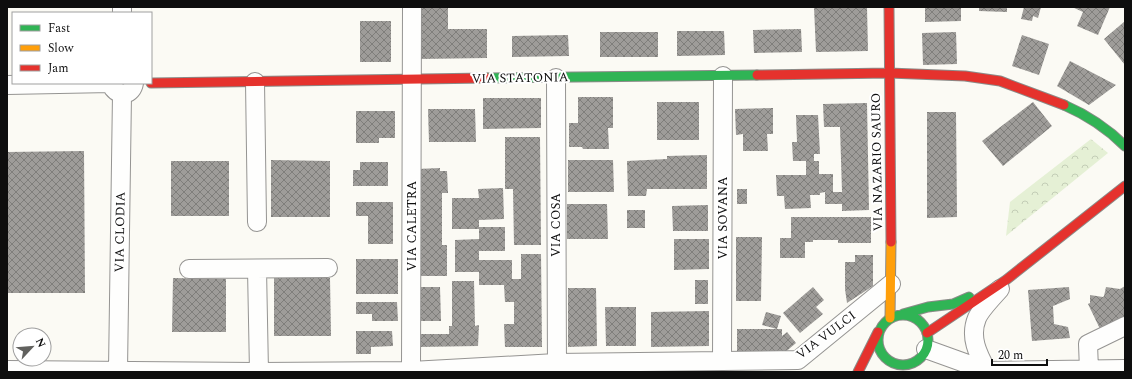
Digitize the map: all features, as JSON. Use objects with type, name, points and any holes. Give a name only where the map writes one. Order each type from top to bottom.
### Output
[{"type":"street","name":"VIA CALETRA","points":[[411,371],[412,7]]},
{"type":"street","name":"VIA NAZARIO SAURO","points":[[889,7],[890,318]]},
{"type":"street","name":"VIA STATONIA","points":[[152,83],[889,73],[941,75],[991,79],[1051,99],[1121,135]]},
{"type":"street","name":"VIA SOVANA","points":[[722,361],[723,76]]},
{"type":"street","name":"VIA COSA","points":[[556,78],[556,367]]},
{"type":"street","points":[[255,82],[257,222]]},
{"type":"street","points":[[7,85],[120,86]]},
{"type":"street","name":"VIA CLODIA","points":[[112,371],[120,86]]},
{"type":"street","points":[[927,341],[1125,186]]},
{"type":"street","points":[[189,270],[328,268]]},
{"type":"street","points":[[257,269],[259,372]]},
{"type":"street","points":[[858,372],[881,326],[890,318],[928,307],[953,304],[1006,280]]},
{"type":"street","points":[[987,371],[978,355],[974,343],[974,327],[977,317],[1006,280]]},
{"type":"street","name":"VIA VULCI","points":[[7,370],[193,372],[411,371],[798,360],[891,284]]},
{"type":"street","points":[[880,368],[908,365],[914,363],[923,355],[927,341],[924,325],[918,319],[903,314]]},
{"type":"street","points":[[1089,370],[1088,344],[1125,326]]},
{"type":"street","points":[[878,332],[877,339],[880,352],[893,366]]},
{"type":"street","points":[[927,341],[987,371],[1125,369]]},
{"type":"green space","points":[[1091,139],[1108,153],[1006,236],[1010,202]]},
{"type":"building","points":[[418,7],[448,7],[448,29],[487,29],[487,58],[419,59]]},
{"type":"building","points":[[814,7],[867,7],[868,51],[816,52]]},
{"type":"building","points":[[925,7],[961,7],[961,21],[925,22]]},
{"type":"building","points":[[979,7],[1007,7],[1007,12],[979,11]]},
{"type":"building","points":[[1024,7],[1041,7],[1038,18],[1033,16],[1032,21],[1021,19]]},
{"type":"building","points":[[1072,7],[1110,7],[1098,35],[1077,26],[1083,12]]},
{"type":"building","points":[[360,21],[391,21],[391,62],[360,62]]},
{"type":"building","points":[[1125,21],[1125,65],[1104,39]]},
{"type":"building","points":[[801,29],[802,52],[754,53],[753,30]]},
{"type":"building","points":[[677,31],[724,31],[725,55],[677,56]]},
{"type":"building","points":[[600,32],[658,32],[658,57],[600,57]]},
{"type":"building","points":[[956,32],[957,64],[923,65],[922,33]]},
{"type":"building","points":[[568,35],[569,56],[512,57],[512,36]]},
{"type":"building","points":[[1022,35],[1049,44],[1039,75],[1012,66]]},
{"type":"building","points":[[1070,61],[1116,85],[1089,105],[1057,86]]},
{"type":"building","points":[[578,97],[613,97],[613,128],[608,128],[609,149],[583,149],[582,147],[569,147],[569,123],[578,123]]},
{"type":"building","points":[[483,98],[541,98],[541,128],[483,129]]},
{"type":"building","points":[[657,102],[699,102],[699,140],[657,140]]},
{"type":"building","points":[[1033,102],[1052,126],[1003,166],[982,141]]},
{"type":"building","points":[[867,103],[869,210],[842,211],[842,204],[825,204],[825,192],[820,193],[820,195],[810,195],[811,208],[785,209],[784,196],[777,196],[776,175],[806,175],[806,161],[793,161],[792,142],[797,142],[796,115],[818,115],[820,154],[814,154],[814,161],[819,161],[819,174],[833,174],[833,192],[842,192],[840,127],[824,127],[823,104]]},
{"type":"building","points":[[773,108],[773,134],[767,134],[768,151],[743,151],[743,134],[736,135],[735,109]]},
{"type":"building","points":[[428,109],[475,109],[476,142],[429,142]]},
{"type":"building","points":[[356,111],[395,111],[395,138],[379,138],[379,143],[356,143]]},
{"type":"building","points":[[927,112],[956,112],[957,217],[927,218]]},
{"type":"building","points":[[505,137],[540,137],[541,245],[514,245],[513,189],[505,189]]},
{"type":"building","points":[[84,151],[85,293],[7,293],[7,152]]},
{"type":"building","points":[[707,155],[707,189],[647,189],[646,196],[628,196],[627,161],[667,159],[667,156]]},
{"type":"building","points":[[271,160],[330,161],[330,217],[271,217]]},
{"type":"building","points":[[568,160],[613,160],[614,192],[568,192]]},
{"type":"building","points":[[171,161],[229,161],[229,216],[171,216]]},
{"type":"building","points":[[360,162],[388,162],[388,186],[353,186],[353,170],[360,170]]},
{"type":"building","points":[[440,168],[440,171],[447,171],[448,193],[442,193],[442,245],[447,245],[447,276],[419,276],[417,169]]},
{"type":"building","points":[[503,188],[504,219],[479,220],[479,227],[505,227],[505,251],[479,251],[479,260],[512,260],[512,279],[521,279],[521,254],[541,254],[542,347],[505,347],[504,324],[514,324],[514,302],[505,302],[504,285],[479,285],[479,272],[455,272],[455,240],[479,239],[479,229],[452,229],[452,198],[479,198],[478,189]]},
{"type":"building","points":[[737,189],[747,189],[747,204],[737,204]]},
{"type":"building","points":[[356,202],[393,202],[393,244],[368,244],[368,216],[356,216]]},
{"type":"building","points":[[567,204],[607,204],[608,239],[567,239]]},
{"type":"building","points":[[708,205],[708,231],[673,231],[672,206]]},
{"type":"building","points":[[627,210],[645,210],[645,228],[627,228]]},
{"type":"building","points":[[791,217],[871,217],[871,243],[838,243],[838,240],[813,240],[813,242],[805,242],[805,258],[780,258],[780,238],[791,238]]},
{"type":"building","points":[[736,237],[762,237],[761,301],[736,301]]},
{"type":"building","points":[[674,239],[709,239],[709,269],[674,270]]},
{"type":"building","points":[[855,255],[873,255],[873,286],[847,303],[845,289],[845,262],[855,262]]},
{"type":"building","points":[[356,259],[398,259],[398,294],[356,294]]},
{"type":"building","points":[[173,278],[226,279],[226,332],[172,332]]},
{"type":"building","points":[[274,278],[330,278],[331,336],[274,336]]},
{"type":"building","points":[[695,280],[708,280],[708,304],[695,304]]},
{"type":"building","points":[[452,281],[474,281],[475,326],[479,325],[478,346],[418,347],[418,334],[449,334],[449,326],[452,326]]},
{"type":"building","points":[[1125,286],[1125,319],[1101,331],[1088,304],[1090,303],[1090,295],[1103,297],[1106,287],[1120,289]]},
{"type":"building","points":[[417,287],[440,287],[441,321],[417,321]]},
{"type":"building","points":[[813,287],[824,300],[816,307],[823,314],[800,333],[783,313]]},
{"type":"building","points":[[1069,287],[1070,299],[1053,306],[1054,324],[1068,327],[1070,338],[1032,341],[1028,290]]},
{"type":"building","points":[[568,288],[596,288],[597,346],[568,347]]},
{"type":"building","points":[[356,302],[397,302],[398,321],[372,321],[372,314],[356,314]]},
{"type":"building","points":[[605,307],[636,307],[636,346],[606,346]]},
{"type":"building","points":[[709,311],[709,346],[651,347],[651,312]]},
{"type":"building","points":[[766,312],[781,316],[777,329],[762,325]]},
{"type":"building","points":[[737,329],[782,329],[782,336],[787,332],[796,343],[783,354],[737,355]]},
{"type":"building","points":[[356,331],[392,331],[393,346],[371,347],[371,354],[356,354]]},
{"type":"traffic: fast","points":[[487,78],[757,75]]},
{"type":"traffic: fast","points":[[1064,105],[1096,122],[1125,146]]},
{"type":"traffic: fast","points":[[903,314],[928,307],[953,304],[969,297]]},
{"type":"traffic: fast","points":[[898,315],[908,315],[921,322],[928,335],[928,340],[928,345],[921,358],[908,365],[898,365],[889,361],[882,354],[878,345],[878,335],[882,326],[889,319],[898,315]]},
{"type":"traffic: slow","points":[[890,318],[891,242]]},
{"type":"traffic: jam","points":[[889,7],[891,242]]},
{"type":"traffic: jam","points":[[757,75],[889,73],[965,76],[1000,81],[1064,105]]},
{"type":"traffic: jam","points":[[152,83],[487,78]]},
{"type":"traffic: jam","points":[[927,333],[1006,280],[1125,186]]},
{"type":"traffic: jam","points":[[858,372],[878,332]]}]
